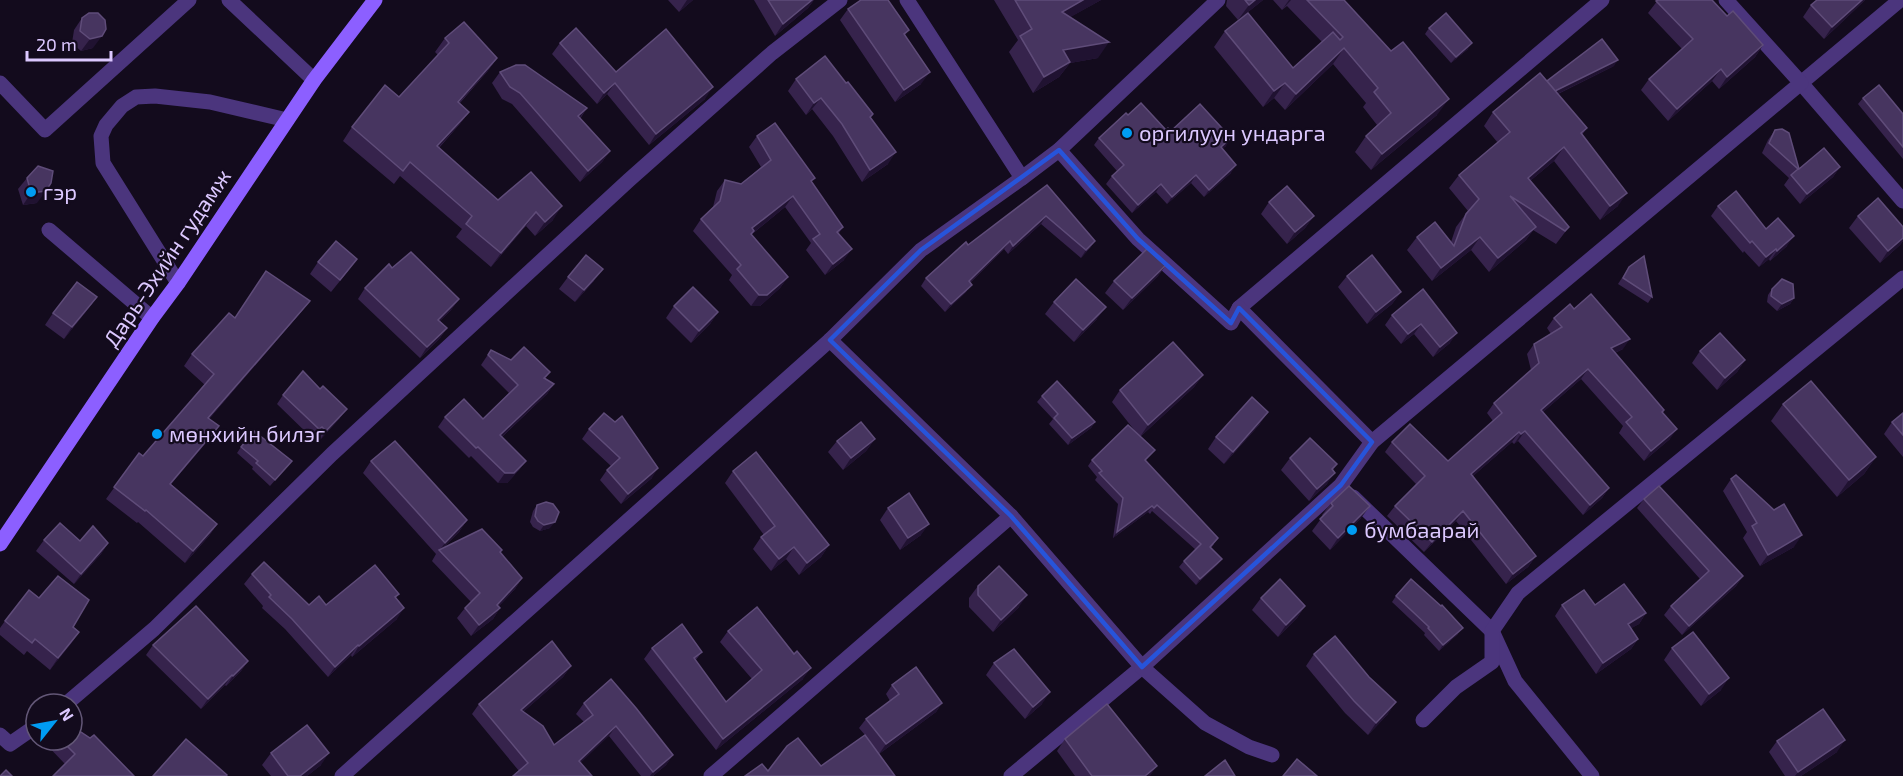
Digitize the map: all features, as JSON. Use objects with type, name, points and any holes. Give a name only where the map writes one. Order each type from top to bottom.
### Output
[{"type":"main road","name":"Дарь-Эхийн гудамж","points":[[0,544],[314,80],[375,0]]},
{"type":"street","points":[[0,84],[45,130],[189,0]]},
{"type":"street","points":[[230,0],[314,80]]},
{"type":"street","points":[[80,692],[154,629],[332,454],[629,180],[772,53],[840,0]]},
{"type":"street","points":[[906,0],[1022,178]]},
{"type":"street","points":[[342,776],[830,340],[921,250],[1059,150],[1218,0]]},
{"type":"street","points":[[1059,150],[1138,239],[1232,323],[1239,308],[1602,0]]},
{"type":"street","points":[[1726,0],[1903,201]]},
{"type":"street","points":[[1011,776],[1142,667],[1341,485],[1372,442],[1900,0]]},
{"type":"street","points":[[178,284],[103,163],[100,136],[106,125],[122,106],[136,97],[154,96],[210,102],[287,120]]},
{"type":"street","points":[[49,230],[152,318]]},
{"type":"street","points":[[1423,720],[1456,687],[1492,662],[1492,631],[1518,593],[1903,278]]},
{"type":"street","points":[[1239,308],[1372,442]]},
{"type":"street","points":[[830,340],[1011,516],[1142,667],[1205,723],[1250,747],[1272,755]]},
{"type":"street","points":[[1341,485],[1492,631],[1515,681],[1592,776]]},
{"type":"street","points":[[711,776],[1011,516]]},
{"type":"street","points":[[0,735],[10,744],[24,734]]},
{"type":"highlighted area","points":[[1059,150],[1138,239],[1231,323],[1239,308],[1372,442],[1341,485],[1142,667],[1011,516],[830,340],[921,250]]},
{"type":"building","points":[[768,0],[812,0],[783,24]]},
{"type":"building","points":[[861,0],[888,0],[909,30],[904,34],[930,72],[904,90],[848,9]]},
{"type":"building","points":[[1015,0],[1083,0],[1062,12],[1109,42],[1063,50],[1070,62],[1044,77],[1020,36],[1032,29]]},
{"type":"building","points":[[1245,0],[1255,0],[1249,5]]},
{"type":"building","points":[[1307,0],[1344,0],[1391,51],[1403,42],[1449,99],[1382,154],[1366,136],[1391,113],[1374,92],[1378,88],[1344,48],[1296,94],[1285,83],[1274,91],[1225,31],[1248,13],[1293,68],[1333,32],[1340,40],[1343,37]]},
{"type":"building","points":[[1712,0],[1727,16],[1733,11],[1763,45],[1727,77],[1721,69],[1677,109],[1649,79],[1693,39],[1656,1]]},
{"type":"building","points":[[1817,0],[1862,0],[1832,27],[1811,5]]},
{"type":"building","points":[[89,13],[98,13],[105,20],[106,29],[102,36],[90,39],[80,31],[82,18]]},
{"type":"building","points":[[1446,13],[1472,43],[1456,57],[1429,28]]},
{"type":"building","points":[[464,22],[497,58],[458,102],[469,112],[437,146],[498,200],[531,172],[562,206],[545,222],[536,212],[501,253],[466,224],[472,216],[410,162],[403,171],[352,127],[385,85],[399,97],[449,43],[445,38]]},
{"type":"building","points":[[576,28],[616,72],[666,29],[713,87],[656,134],[615,83],[604,93],[560,43]]},
{"type":"building","points":[[1602,39],[1618,60],[1555,91],[1547,81]]},
{"type":"building","points":[[825,56],[873,114],[870,117],[896,152],[870,170],[842,124],[821,98],[814,103],[796,79]]},
{"type":"building","points":[[516,65],[525,65],[587,108],[578,116],[610,151],[588,171],[520,93],[510,87],[500,72]]},
{"type":"building","points":[[1540,73],[1587,128],[1581,133],[1627,193],[1610,206],[1564,147],[1528,178],[1569,227],[1565,231],[1510,196],[1536,227],[1498,258],[1480,237],[1441,268],[1417,237],[1435,222],[1454,246],[1466,214],[1479,199],[1459,175],[1510,132],[1493,112]]},
{"type":"building","points":[[1879,85],[1903,114],[1903,147],[1863,98]]},
{"type":"building","points":[[1141,103],[1166,130],[1168,128],[1171,131],[1200,104],[1231,138],[1221,147],[1236,165],[1209,190],[1196,175],[1172,197],[1161,184],[1138,205],[1112,176],[1124,165],[1099,138],[1126,113],[1128,115]]},
{"type":"building","points":[[775,123],[815,178],[811,181],[843,227],[837,232],[852,249],[833,264],[813,239],[820,234],[793,196],[752,228],[754,231],[751,234],[788,277],[767,295],[759,295],[737,269],[741,265],[701,219],[720,201],[725,180],[741,184],[771,160],[757,136]]},
{"type":"building","points":[[1782,129],[1789,133],[1799,169],[1824,148],[1840,167],[1807,194],[1791,175],[1798,169],[1769,143],[1775,130]]},
{"type":"building","points":[[38,166],[53,171],[51,183],[46,191],[31,193],[27,178]]},
{"type":"building","points":[[1047,185],[1095,241],[1086,250],[1046,216],[1013,246],[1010,241],[969,281],[972,285],[951,304],[926,278],[966,242],[968,245]]},
{"type":"building","points":[[1287,186],[1314,216],[1295,232],[1269,202]]},
{"type":"building","points":[[1736,191],[1766,229],[1778,218],[1794,236],[1777,251],[1776,249],[1766,257],[1752,241],[1750,243],[1718,206]]},
{"type":"building","points":[[1878,198],[1903,227],[1903,238],[1888,251],[1858,216]]},
{"type":"building","points":[[336,241],[357,259],[340,280],[318,262]]},
{"type":"building","points":[[1149,247],[1166,265],[1132,298],[1114,281]]},
{"type":"building","points":[[411,252],[459,299],[438,320],[447,328],[427,347],[365,288],[389,264],[392,268]]},
{"type":"building","points":[[586,255],[603,269],[584,290],[568,277]]},
{"type":"building","points":[[1372,255],[1401,292],[1376,312],[1347,276]]},
{"type":"building","points":[[1644,256],[1652,297],[1623,278],[1629,267]]},
{"type":"building","points":[[266,271],[310,301],[208,418],[219,426],[170,484],[217,524],[193,551],[146,510],[114,487],[139,453],[143,456],[214,374],[192,354],[229,313],[235,318]]},
{"type":"building","points":[[1076,279],[1106,307],[1083,330],[1054,302]]},
{"type":"building","points":[[1782,279],[1793,284],[1794,298],[1782,304],[1771,296],[1772,289]]},
{"type":"building","points":[[77,282],[97,297],[72,327],[53,313]]},
{"type":"building","points":[[693,287],[718,312],[699,331],[674,306]]},
{"type":"building","points":[[1423,289],[1457,333],[1440,347],[1421,324],[1408,334],[1392,315]]},
{"type":"building","points":[[1591,294],[1630,339],[1611,348],[1664,410],[1662,412],[1677,429],[1651,451],[1626,422],[1632,417],[1588,369],[1541,410],[1609,488],[1590,505],[1525,431],[1521,434],[1519,432],[1471,474],[1536,556],[1513,574],[1463,511],[1432,542],[1395,506],[1425,476],[1392,442],[1410,424],[1448,461],[1502,413],[1494,403],[1539,363],[1534,344],[1562,327],[1554,318],[1570,304],[1574,309]]},
{"type":"building","points":[[1720,333],[1745,360],[1725,378],[1700,351]]},
{"type":"building","points":[[1173,342],[1203,375],[1148,425],[1120,390]]},
{"type":"building","points":[[524,347],[550,372],[544,378],[554,384],[500,435],[526,461],[514,473],[505,473],[445,417],[464,399],[483,419],[518,385],[488,355],[491,350],[511,360]]},
{"type":"building","points":[[303,371],[320,389],[323,386],[347,409],[326,431],[322,427],[319,429],[283,395]]},
{"type":"building","points":[[1057,381],[1095,422],[1072,438],[1054,418],[1058,414],[1042,396]]},
{"type":"building","points":[[1811,381],[1876,457],[1849,480],[1783,404]]},
{"type":"building","points":[[1252,397],[1268,412],[1233,452],[1216,437]]},
{"type":"building","points":[[604,413],[615,422],[622,416],[658,468],[628,494],[607,470],[620,458],[589,429]]},
{"type":"building","points":[[1903,413],[1903,435],[1892,422]]},
{"type":"building","points":[[861,422],[875,439],[851,458],[837,441]]},
{"type":"building","points":[[1128,425],[1155,450],[1145,460],[1218,538],[1210,547],[1222,559],[1200,579],[1184,561],[1201,544],[1157,505],[1154,508],[1152,506],[1117,532],[1123,498],[1099,473],[1102,471],[1092,460]]},
{"type":"building","points":[[254,431],[292,461],[275,480],[241,447]]},
{"type":"building","points":[[1310,438],[1337,464],[1332,469],[1335,473],[1317,489],[1290,458]]},
{"type":"building","points":[[395,441],[467,520],[445,543],[371,461]]},
{"type":"building","points":[[756,452],[829,545],[807,563],[794,547],[779,559],[761,537],[775,526],[733,471]]},
{"type":"building","points":[[1736,475],[1774,510],[1784,504],[1802,535],[1768,555],[1752,526],[1757,523],[1731,479]]},
{"type":"building","points":[[1349,486],[1370,506],[1338,538],[1320,519],[1333,506],[1331,503]]},
{"type":"building","points":[[1659,486],[1743,576],[1689,626],[1671,606],[1709,571],[1644,499]]},
{"type":"building","points":[[909,493],[929,524],[908,538],[888,508]]},
{"type":"building","points":[[546,502],[553,504],[559,512],[555,522],[544,525],[535,516],[537,505]]},
{"type":"building","points":[[60,523],[80,541],[93,526],[108,543],[81,574],[44,540]]},
{"type":"building","points":[[482,529],[502,550],[500,552],[522,578],[497,605],[500,608],[479,625],[465,608],[480,593],[439,550]]},
{"type":"building","points":[[264,562],[309,605],[319,596],[326,605],[375,565],[399,594],[395,597],[404,608],[335,667],[269,597],[271,595],[252,574]]},
{"type":"building","points":[[999,566],[1027,595],[1001,620],[978,595],[978,586]]},
{"type":"building","points":[[58,576],[89,600],[73,627],[79,632],[58,658],[35,639],[32,643],[5,621],[29,590],[39,598]]},
{"type":"building","points":[[1280,579],[1305,606],[1286,625],[1261,598]]},
{"type":"building","points":[[1411,579],[1442,605],[1463,628],[1443,645],[1429,627],[1396,596]]},
{"type":"building","points":[[1624,584],[1646,613],[1628,624],[1638,639],[1603,663],[1562,605],[1584,590],[1595,605]]},
{"type":"building","points":[[196,606],[248,661],[208,699],[153,645]]},
{"type":"building","points":[[757,607],[794,654],[797,651],[811,668],[723,739],[652,648],[682,624],[702,652],[694,658],[726,702],[762,670],[728,631]]},
{"type":"building","points":[[1693,632],[1729,678],[1709,694],[1672,648]]},
{"type":"building","points":[[1335,636],[1369,677],[1396,702],[1376,723],[1314,654]]},
{"type":"building","points":[[552,641],[571,666],[521,710],[543,726],[554,745],[593,715],[584,703],[611,679],[673,755],[653,772],[616,726],[579,761],[592,776],[513,776],[528,763],[479,704]]},
{"type":"building","points":[[1014,649],[1050,692],[1033,707],[994,663]]},
{"type":"building","points":[[916,667],[942,703],[886,744],[866,719],[899,694],[892,685]]},
{"type":"building","points":[[1107,704],[1157,766],[1145,776],[1092,776],[1065,739]]},
{"type":"building","points":[[1823,709],[1845,740],[1798,772],[1777,741]]},
{"type":"building","points":[[307,725],[329,753],[300,776],[288,776],[271,753]]},
{"type":"building","points":[[84,734],[90,738],[94,735],[134,776],[53,776],[75,754],[73,752],[84,752]]},
{"type":"building","points":[[865,735],[895,776],[745,776],[762,764],[768,771],[787,746],[798,738],[821,766]]},
{"type":"building","points":[[186,739],[227,775],[153,776]]},
{"type":"building","points":[[1297,759],[1317,776],[1283,776]]},
{"type":"building","points":[[1225,760],[1235,776],[1205,776]]},
{"type":"building","points":[[6,770],[12,776],[0,776]]},
{"type":"place","name":"оргилуун ундарга","points":[[1127,133]]},
{"type":"place","name":"гэр","points":[[31,192]]},
{"type":"place","name":"мөнхийн билэг","points":[[157,434]]},
{"type":"place","name":"бумбаарай","points":[[1352,530]]}]
